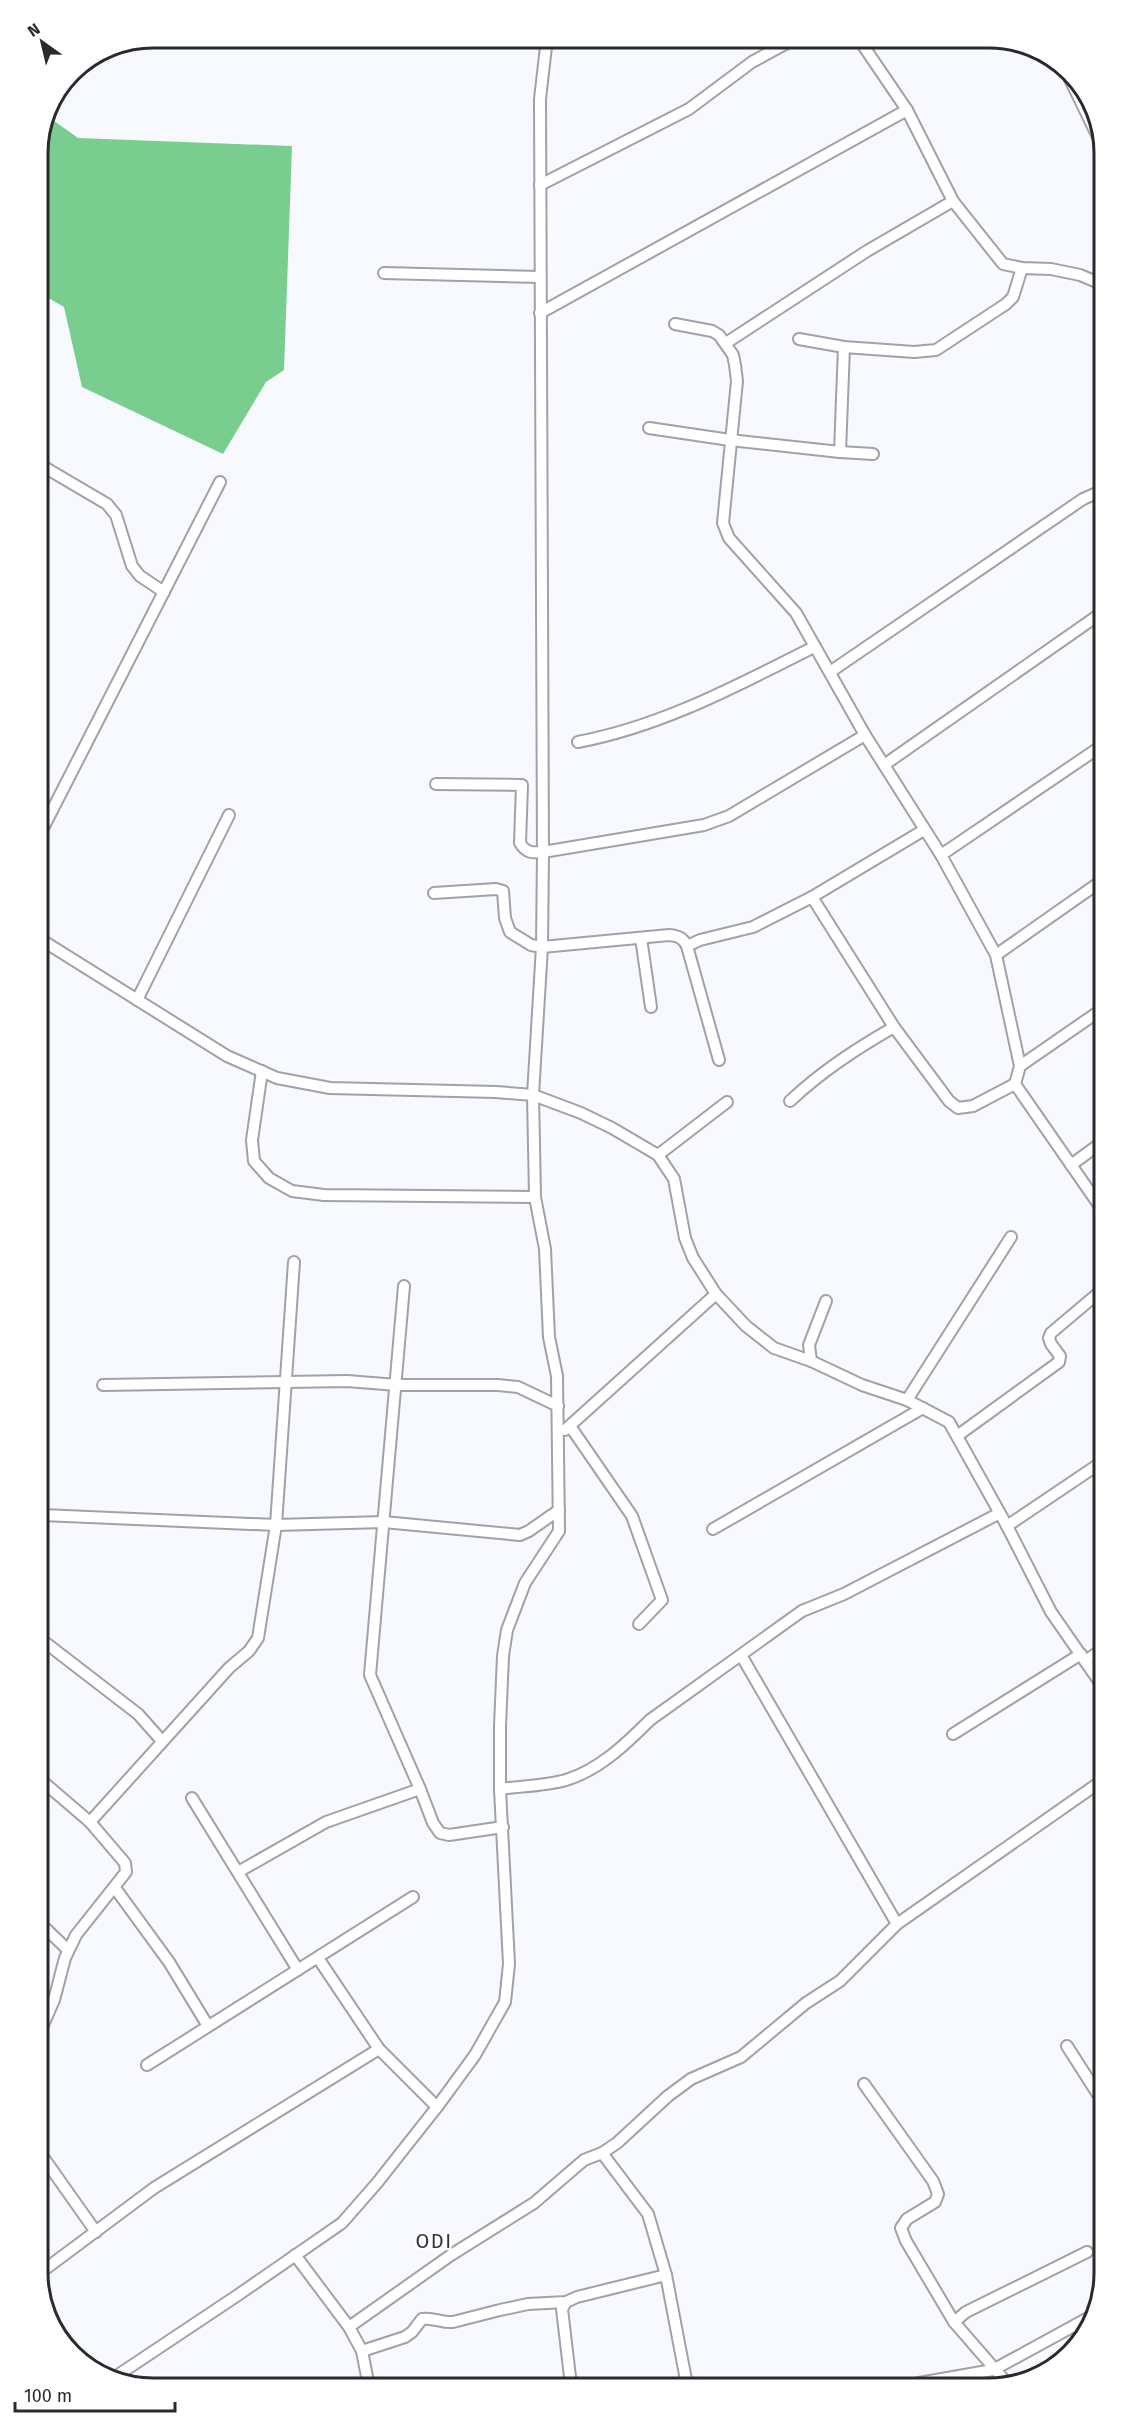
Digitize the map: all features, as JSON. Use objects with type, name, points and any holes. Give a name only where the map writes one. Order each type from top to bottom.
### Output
[{"type":"street","points":[[121,2373],[342,2223],[437,2107],[475,2055],[505,2002],[509,1964],[500,1789],[500,1726],[507,1630],[525,1583],[559,1531],[557,1376],[549,1337],[545,1249],[535,1197],[533,1095],[542,948],[540,99],[546,48]]},
{"type":"street","points":[[540,185],[689,109],[752,62],[778,48]]},
{"type":"street","points":[[865,48],[907,110],[953,201],[1003,264],[1022,268],[1051,269],[1080,275],[1094,281]]},
{"type":"street","points":[[540,313],[907,110]]},
{"type":"street","points":[[726,344],[858,258],[953,201]]},
{"type":"street","points":[[799,339],[844,347],[914,352],[936,350],[1006,304],[1013,297],[1022,268]]},
{"type":"street","points":[[384,273],[540,277]]},
{"type":"street","points":[[675,324],[712,331],[719,335],[733,355],[737,381],[723,523],[729,538],[796,613],[865,735],[941,855],[996,955],[1020,1066],[1015,1084],[973,1106],[958,1108],[949,1101],[894,1027],[812,897]]},
{"type":"street","points":[[840,452],[844,347]]},
{"type":"street","points":[[649,428],[730,440],[873,454]]},
{"type":"street","points":[[48,469],[107,504],[116,515],[132,566],[140,576],[164,592]]},
{"type":"street","points":[[48,818],[220,482]]},
{"type":"street","points":[[830,672],[1083,499],[1094,494]]},
{"type":"street","points":[[884,765],[1094,618]]},
{"type":"street","points":[[578,742],[618,734],[700,703],[814,647]]},
{"type":"street","points":[[436,783],[522,785],[520,843],[530,853],[543,852],[712,822],[729,816],[865,735]]},
{"type":"street","points":[[941,855],[1094,751]]},
{"type":"street","points":[[137,1000],[229,815]]},
{"type":"street","points":[[687,946],[700,940],[753,927],[812,897],[924,830]]},
{"type":"street","points":[[996,955],[1094,887]]},
{"type":"street","points":[[434,893],[496,889],[503,891],[505,918],[510,932],[519,940],[542,948],[678,936],[687,946],[718,1060]]},
{"type":"street","points":[[641,938],[651,1007]]},
{"type":"street","points":[[48,944],[227,1056],[277,1078],[330,1088],[533,1095],[581,1113],[658,1155],[674,1179],[685,1238],[693,1258],[716,1294],[746,1326],[774,1348],[811,1361],[862,1385],[907,1400],[949,1422],[998,1514],[1007,1526],[1051,1612],[1094,1674]]},
{"type":"street","points":[[1020,1066],[1094,1015]]},
{"type":"street","points":[[790,1101],[813,1079],[849,1053],[894,1027]]},
{"type":"street","points":[[262,1071],[252,1140],[254,1161],[268,1178],[292,1191],[324,1195],[535,1197]]},
{"type":"street","points":[[1015,1084],[1094,1198]]},
{"type":"street","points":[[658,1155],[727,1102]]},
{"type":"street","points":[[1071,1165],[1094,1148]]},
{"type":"street","points":[[907,1400],[1011,1237]]},
{"type":"street","points":[[90,1822],[229,1668],[249,1651],[258,1638],[276,1525],[294,1262]]},
{"type":"street","points":[[404,1286],[370,1675],[433,1823],[440,1833],[449,1835],[503,1827]]},
{"type":"street","points":[[558,1436],[716,1294]]},
{"type":"street","points":[[957,1436],[1059,1362],[1060,1356],[1049,1338],[1051,1333],[1094,1297]]},
{"type":"street","points":[[811,1361],[809,1345],[826,1301]]},
{"type":"street","points":[[102,1385],[347,1381],[396,1385],[518,1388],[558,1406]]},
{"type":"street","points":[[713,1529],[923,1408]]},
{"type":"street","points":[[570,1426],[632,1516],[662,1600],[660,1605],[639,1623]]},
{"type":"street","points":[[1007,1526],[1094,1467]]},
{"type":"street","points":[[48,1515],[276,1525],[384,1522],[520,1535],[559,1510]]},
{"type":"street","points":[[500,1789],[566,1780],[602,1762],[630,1740],[650,1720],[802,1611],[844,1594],[998,1514]]},
{"type":"street","points":[[48,1645],[138,1714],[162,1741]]},
{"type":"street","points":[[953,1734],[1094,1653]]},
{"type":"street","points":[[741,1655],[897,1924]]},
{"type":"street","points":[[48,1786],[90,1822],[125,1863],[126,1872],[76,1935],[68,1950],[48,2014]]},
{"type":"street","points":[[348,2327],[451,2255],[534,2203],[584,2160],[602,2153],[617,2143],[675,2090],[691,2079],[741,2057],[806,2003],[840,1981],[897,1924],[1094,1786]]},
{"type":"street","points":[[238,1872],[326,1822],[420,1789]]},
{"type":"street","points":[[192,1798],[298,1970]]},
{"type":"street","points":[[115,1888],[169,1962],[208,2026]]},
{"type":"street","points":[[147,2065],[413,1897]]},
{"type":"street","points":[[48,1931],[68,1950]]},
{"type":"street","points":[[318,1958],[379,2049],[437,2107]]},
{"type":"street","points":[[1067,2046],[1094,2088]]},
{"type":"street","points":[[48,2267],[154,2188],[379,2049]]},
{"type":"street","points":[[864,2084],[933,2181],[938,2194],[935,2202],[907,2219],[901,2228],[906,2241],[954,2322],[1001,2377]]},
{"type":"street","points":[[602,2153],[648,2214],[666,2275],[686,2378]]},
{"type":"street","points":[[48,2164],[96,2232]]},
{"type":"street","points":[[954,2322],[966,2312],[1087,2252]]},
{"type":"street","points":[[295,2255],[348,2327],[362,2351],[367,2378]]},
{"type":"street","points":[[362,2351],[405,2337],[422,2319],[427,2318],[443,2323],[453,2322],[528,2304],[566,2302],[577,2297],[666,2275]]},
{"type":"street","points":[[566,2302],[562,2309],[571,2378]]},
{"type":"street","points":[[947,2378],[993,2370],[1082,2321]]},
{"type":"green space","points":[[54,121],[78,138],[292,146],[284,370],[266,382],[223,454],[82,387],[64,307],[48,298],[48,146]]},
{"type":"district","name":"ODI","points":[[434,2241]]}]
